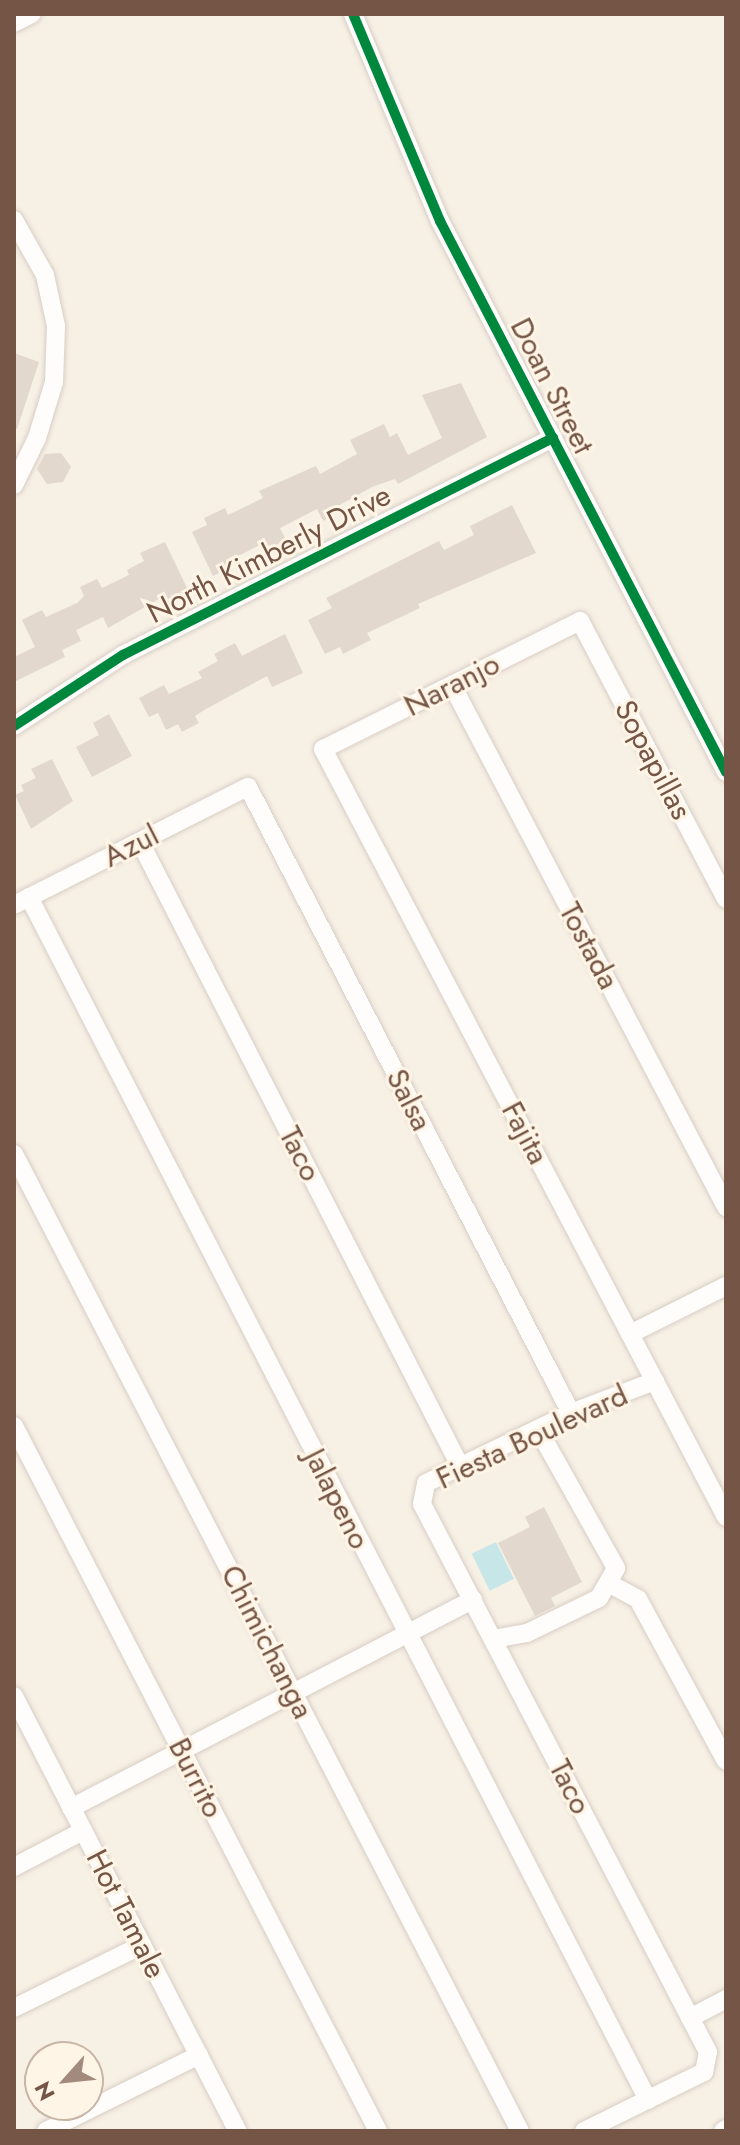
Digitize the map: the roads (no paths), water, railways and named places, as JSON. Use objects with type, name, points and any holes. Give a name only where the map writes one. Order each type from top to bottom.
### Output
[{"type":"street","points":[[14,23],[32,14]]},
{"type":"street","name":"Doan Street","points":[[353,14],[440,221],[726,772]]},
{"type":"street","points":[[14,220],[45,275],[56,326],[54,382],[37,438],[14,485]]},
{"type":"street","name":"North Kimberly Drive","points":[[14,726],[123,655],[553,438]]},
{"type":"street","name":"Naranjo","points":[[323,749],[580,621]]},
{"type":"street","name":"Sopapillas","points":[[580,621],[726,899]]},
{"type":"street","name":"Tostada","points":[[452,685],[726,1207]]},
{"type":"street","name":"Fajita","points":[[323,749],[726,1517]]},
{"type":"street","name":"Azul","points":[[22,901],[248,787]]},
{"type":"street","name":"Salsa","points":[[248,787],[571,1413]]},
{"type":"street","name":"Taco","points":[[140,842],[460,1466]]},
{"type":"street","name":"Jalapeno","points":[[22,901],[648,2100]]},
{"type":"street","name":"Chimichanga","points":[[14,1154],[520,2131]]},
{"type":"street","name":"Fiesta Boulevard","points":[[630,1334],[726,1286]]},
{"type":"street","name":"Fiesta Boulevard","points":[[422,1504],[426,1483],[571,1413],[655,1381]]},
{"type":"street","name":"Burrito","points":[[14,1426],[378,2131]]},
{"type":"street","points":[[493,1639],[546,1625],[599,1598],[616,1568],[538,1429]]},
{"type":"street","name":"Taco","points":[[422,1504],[708,2052],[704,2072],[648,2100]]},
{"type":"street","points":[[608,1583],[638,1599],[726,1761]]},
{"type":"street","points":[[71,1808],[473,1600]]},
{"type":"street","name":"Hot Tamale","points":[[14,1696],[238,2131]]},
{"type":"street","points":[[14,1867],[83,1831]]},
{"type":"street","points":[[14,2008],[142,1945]]},
{"type":"street","points":[[690,2018],[726,1999]]},
{"type":"street","points":[[46,2131],[199,2055]]},
{"type":"street","points":[[584,2131],[648,2100]]},
{"type":"water","points":[[496,1542],[514,1579],[490,1591],[472,1554]]}]
